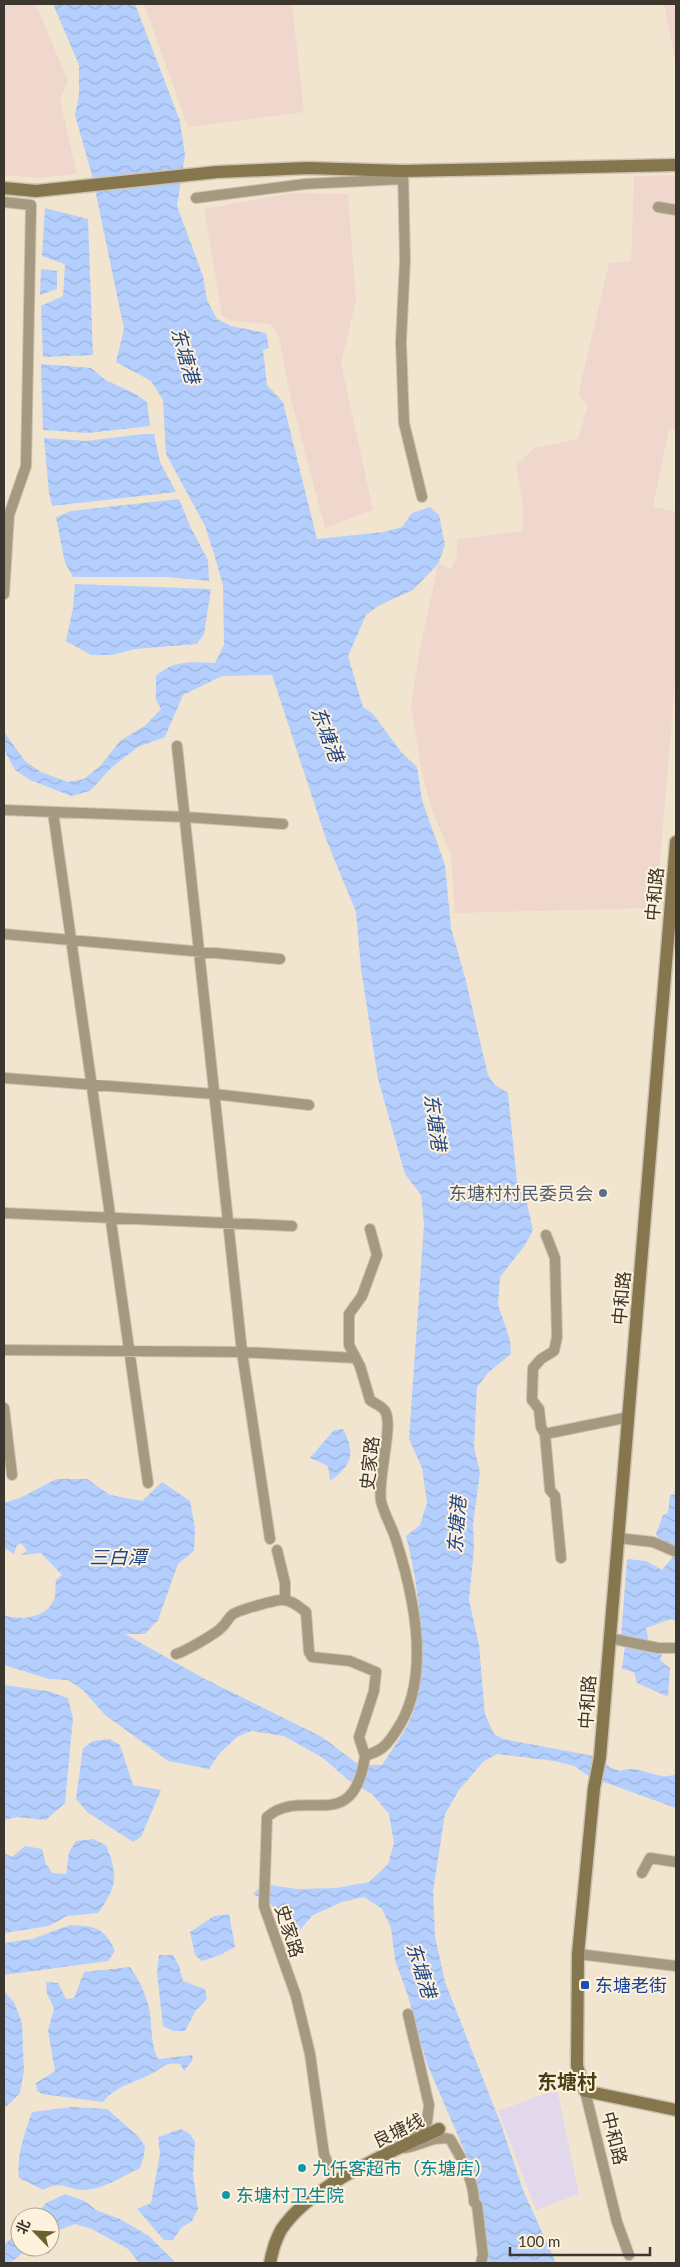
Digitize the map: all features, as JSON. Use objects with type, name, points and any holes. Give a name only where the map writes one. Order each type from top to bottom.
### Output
[{"type":"street","points":[[196,198],[305,184],[403,175],[676,165]]},
{"type":"street","points":[[4,188],[36,191],[217,172],[308,168],[403,175]]},
{"type":"street","points":[[403,175],[405,260],[401,342],[404,424],[422,497]]},
{"type":"street","points":[[4,202],[31,205],[26,466],[10,515],[4,594]]},
{"type":"street","points":[[658,207],[676,210]]},
{"type":"street","points":[[177,746],[242,1352],[270,1539]]},
{"type":"street","points":[[4,810],[184,817],[283,824]]},
{"type":"street","points":[[53,812],[148,1483]]},
{"type":"street","name":"中和路","points":[[630,2255],[617,2222],[585,2091],[577,2066],[578,1954],[594,1788],[600,1757],[676,842]]},
{"type":"street","points":[[4,934],[280,959]]},
{"type":"street","points":[[4,1078],[214,1094],[309,1105]]},
{"type":"street","points":[[4,1213],[292,1226]]},
{"type":"street","name":"史家路","points":[[365,1756],[381,1749],[404,1719],[415,1683],[417,1639],[396,1539],[381,1500],[383,1454],[389,1426],[388,1420],[384,1409],[370,1400],[356,1358],[349,1345],[349,1314],[362,1296],[377,1255],[370,1229]]},
{"type":"street","points":[[546,1235],[555,1258],[557,1337],[554,1351],[541,1359],[533,1368],[532,1400],[539,1410],[541,1427],[546,1434],[550,1490],[555,1496],[561,1558]]},
{"type":"street","points":[[4,1350],[242,1352],[356,1358]]},
{"type":"street","points":[[4,1408],[12,1475]]},
{"type":"street","points":[[546,1434],[629,1417]]},
{"type":"street","points":[[618,1538],[654,1542],[676,1552]]},
{"type":"street","points":[[176,1654],[185,1652],[206,1637],[215,1634],[231,1616],[242,1610],[267,1605],[281,1599],[285,1600],[285,1583],[277,1550]]},
{"type":"street","name":"史家路","points":[[285,1600],[292,1602],[306,1612],[309,1652],[312,1657],[350,1661],[376,1672],[374,1691],[359,1737],[365,1756],[364,1765],[351,1796],[336,1805],[277,1808],[267,1817],[265,1831],[264,1906],[296,1996],[310,2054],[324,2154],[334,2181]]},
{"type":"street","points":[[610,1638],[658,1648],[676,1648]]},
{"type":"street","points":[[642,1873],[650,1858],[676,1862]]},
{"type":"street","points":[[578,1954],[676,1966]]},
{"type":"street","points":[[398,2149],[427,2122],[429,2105],[408,2014]]},
{"type":"street","points":[[585,2091],[676,2110]]},
{"type":"street","name":"良塘线","points":[[270,2263],[273,2248],[281,2230],[299,2211],[334,2181],[439,2129]]},
{"type":"street","points":[[398,2149],[416,2146],[443,2137],[450,2138],[465,2166],[474,2193],[474,2202],[477,2205],[483,2255],[481,2263]]},
{"type":"shaded area","points":[[4,4],[36,4],[68,81],[60,100],[77,174],[37,178],[4,175]]},
{"type":"shaded area","points":[[144,4],[292,4],[304,112],[188,127]]},
{"type":"shaded area","points":[[664,4],[676,4],[676,65]]},
{"type":"shaded area","points":[[676,175],[676,430],[669,429],[653,507],[676,512],[676,671],[656,908],[455,913],[451,855],[432,810],[422,773],[411,706],[419,653],[438,564],[451,569],[457,556],[457,539],[523,531],[523,506],[516,465],[534,448],[578,439],[588,406],[578,395],[609,263],[631,261],[634,176]]},
{"type":"shaded area","points":[[292,193],[348,194],[356,301],[341,363],[373,510],[325,528],[290,395],[279,337],[270,324],[232,321],[222,316],[204,209]]},
{"type":"shaded area","points":[[557,2089],[579,2194],[536,2210],[498,2111]]},
{"type":"water","points":[[53,4],[135,4],[180,121],[185,155],[177,206],[203,276],[207,300],[217,319],[231,326],[266,333],[269,348],[263,350],[267,385],[283,402],[317,539],[384,532],[402,527],[412,513],[430,507],[439,515],[445,545],[438,564],[413,590],[378,606],[366,615],[348,656],[363,707],[373,714],[402,753],[417,767],[422,800],[445,865],[451,928],[465,977],[488,1075],[494,1084],[508,1093],[517,1182],[524,1190],[533,1230],[525,1245],[500,1277],[498,1304],[510,1340],[511,1354],[489,1372],[477,1387],[474,1447],[480,1473],[473,1524],[474,1549],[469,1600],[479,1645],[485,1714],[494,1734],[503,1739],[594,1756],[611,1768],[620,1771],[634,1769],[662,1776],[676,1774],[676,1808],[590,1777],[574,1766],[554,1761],[497,1754],[484,1761],[459,1790],[445,1814],[433,1891],[435,1936],[445,1982],[502,2127],[523,2190],[556,2263],[474,2263],[482,2257],[477,2252],[478,2201],[465,2152],[427,2064],[408,1996],[395,1960],[391,1928],[382,1909],[364,1897],[342,1902],[313,1915],[290,1941],[282,1917],[268,1903],[253,1894],[264,1884],[297,1889],[336,1888],[369,1882],[388,1864],[394,1843],[389,1814],[372,1794],[347,1779],[323,1758],[284,1736],[251,1731],[237,1737],[219,1754],[209,1769],[168,1761],[104,1714],[83,1690],[68,1680],[49,1679],[4,1665],[4,1615],[18,1618],[34,1616],[47,1609],[55,1596],[56,1580],[62,1575],[41,1553],[21,1555],[27,1551],[21,1543],[17,1545],[14,1554],[4,1548],[4,1503],[22,1497],[56,1479],[87,1479],[110,1495],[142,1501],[162,1482],[190,1501],[195,1527],[194,1551],[178,1564],[158,1620],[145,1634],[125,1634],[203,1678],[322,1737],[359,1765],[382,1765],[409,1722],[417,1696],[420,1674],[421,1626],[415,1578],[406,1536],[420,1525],[427,1503],[422,1468],[409,1439],[424,1224],[421,1195],[405,1174],[378,1079],[361,969],[356,912],[326,839],[272,675],[222,676],[183,695],[165,737],[138,747],[111,768],[90,791],[71,796],[30,780],[15,770],[4,750],[4,732],[25,761],[41,772],[68,782],[84,779],[101,765],[120,741],[146,725],[161,709],[156,700],[156,676],[169,667],[184,663],[215,663],[224,645],[223,585],[205,526],[166,454],[163,400],[151,381],[116,362],[124,329],[92,175],[75,115],[79,95],[79,65]]},
{"type":"water","points":[[45,208],[88,219],[93,355],[43,357],[41,306],[63,296],[65,264],[42,256]]},
{"type":"water","points":[[41,269],[57,271],[57,289],[40,295]]},
{"type":"water","points":[[41,364],[91,368],[107,381],[134,393],[147,402],[150,426],[88,433],[43,430]]},
{"type":"water","points":[[154,434],[160,462],[176,492],[52,506],[44,438],[86,441]]},
{"type":"water","points":[[179,499],[190,526],[208,560],[209,581],[167,577],[73,577],[65,563],[56,517],[71,511]]},
{"type":"water","points":[[75,584],[211,589],[204,634],[197,644],[135,649],[112,655],[91,655],[66,641],[73,608]]},
{"type":"water","points":[[343,1429],[350,1445],[350,1458],[343,1470],[330,1481],[328,1466],[310,1458],[334,1430]]},
{"type":"water","points":[[676,1494],[676,1548],[661,1543],[656,1534],[663,1515],[668,1513],[670,1495]]},
{"type":"water","points":[[673,1557],[676,1557],[676,1621],[671,1619],[646,1628],[649,1644],[621,1637],[627,1559],[646,1561],[662,1570]]},
{"type":"water","points":[[625,1646],[661,1654],[660,1660],[670,1668],[668,1697],[637,1683],[634,1672],[622,1669]]},
{"type":"water","points":[[4,1685],[47,1691],[68,1698],[73,1718],[65,1803],[46,1820],[17,1817],[4,1820]]},
{"type":"water","points":[[110,1739],[120,1745],[133,1785],[161,1790],[141,1837],[133,1842],[87,1812],[76,1799],[83,1748],[93,1741]]},
{"type":"water","points":[[93,1839],[106,1845],[113,1864],[114,1873],[112,1888],[105,1904],[98,1913],[67,1916],[49,1926],[4,1933],[4,1853],[12,1857],[25,1846],[42,1849],[46,1864],[52,1873],[66,1874],[69,1852],[76,1841]]},
{"type":"water","points":[[229,1914],[235,1947],[220,1955],[202,1961],[195,1955],[190,1932],[214,1916]]},
{"type":"water","points":[[70,1925],[92,1927],[103,1932],[115,1951],[108,1961],[4,1975],[4,1943],[32,1939]]},
{"type":"water","points":[[159,1955],[173,1955],[179,1966],[183,1981],[205,1989],[207,1999],[196,2010],[185,2031],[173,2031],[163,2026],[157,1973]]},
{"type":"water","points":[[130,1967],[140,1983],[147,2001],[153,2043],[158,2059],[193,2055],[192,2061],[184,2071],[180,2064],[167,2065],[119,2088],[103,2102],[42,2094],[37,2091],[36,2083],[55,2071],[48,2031],[54,2008],[47,1994],[46,1982],[58,1983],[66,1999],[74,1998],[84,1972]]},
{"type":"water","points":[[4,1991],[14,2002],[22,2023],[24,2071],[20,2093],[4,2107]]},
{"type":"water","points":[[71,2107],[107,2109],[138,2136],[145,2146],[140,2168],[106,2185],[85,2190],[61,2185],[43,2190],[19,2178],[20,2153],[32,2112]]},
{"type":"water","points":[[181,2129],[190,2134],[195,2142],[193,2174],[198,2209],[192,2221],[181,2228],[173,2240],[164,2240],[137,2209],[151,2203],[160,2154],[158,2137]]},
{"type":"water","points":[[65,2194],[85,2201],[96,2210],[120,2219],[149,2236],[176,2263],[139,2263],[128,2249],[92,2229],[75,2224],[60,2230],[60,2207],[43,2207],[46,2203]]},
{"type":"water","points":[[10,2239],[10,2257],[18,2257],[4,2263],[4,2245]]},
{"type":"place","name":"东塘村村民委员会","points":[[603,1193]]},
{"type":"place","name":"东塘老街","points":[[585,1985]]},
{"type":"place","name":"九仟客超市（东塘店）","points":[[302,2168]]},
{"type":"place","name":"东塘村卫生院","points":[[226,2195]]},
{"type":"district","name":"东塘村","points":[[567,2081]]},
{"type":"water label","name":"东塘港","points":[[186,355]]},
{"type":"water label","name":"东塘港","points":[[328,734]]},
{"type":"water label","name":"东塘港","points":[[436,1122]]},
{"type":"water label","name":"东塘港","points":[[456,1525]]},
{"type":"water label","name":"三白潭","points":[[118,1556]]},
{"type":"water label","name":"东塘港","points":[[422,1970]]}]
